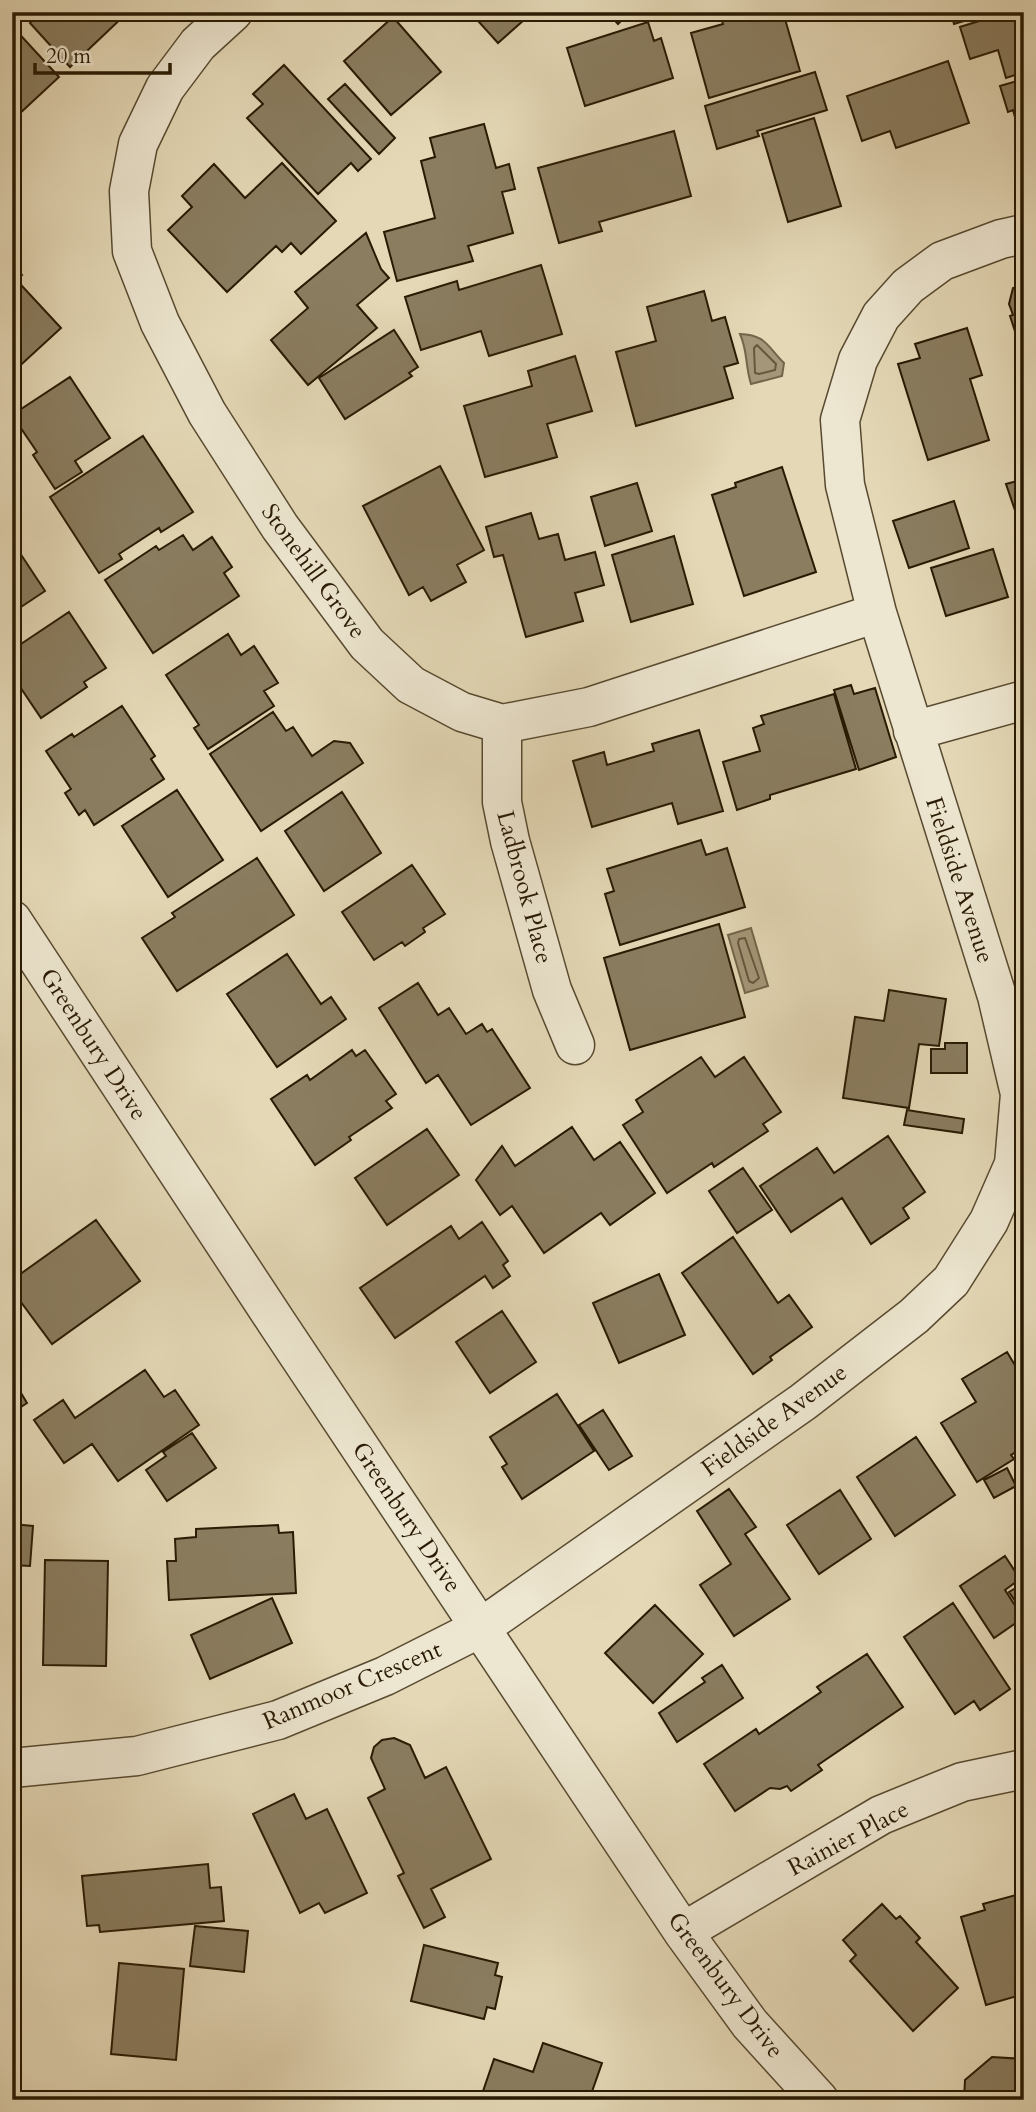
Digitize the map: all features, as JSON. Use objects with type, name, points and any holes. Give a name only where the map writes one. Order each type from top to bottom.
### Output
[{"type":"street","name":"Stonehill Grove","points":[[233,12],[198,44],[165,89],[138,144],[129,191],[132,251],[160,323],[207,413],[280,527],[367,644],[411,685],[462,712],[502,724],[589,707],[877,613]]},
{"type":"street","name":"Fieldside Avenue","points":[[482,1627],[803,1402],[914,1315],[951,1281],[989,1221],[1014,1164],[1020,1094],[997,996],[877,613],[845,485],[840,420],[858,360],[881,316],[908,286],[942,261],[1001,239],[1024,234]]},
{"type":"street","points":[[914,731],[1024,700]]},
{"type":"street","name":"Ladbrook Place","points":[[502,724],[501,793],[510,841],[549,979],[575,1045]]},
{"type":"street","name":"Greenbury Drive","points":[[12,920],[683,1931],[750,2024],[819,2100]]},
{"type":"street","name":"Ranmoor Crescent","points":[[12,1768],[137,1756],[278,1720],[385,1676],[482,1627]]},
{"type":"street","name":"Rainier Place","points":[[683,1931],[881,1815],[962,1782],[1024,1769]]},
{"type":"water","points":[[740,334],[765,342],[784,363],[782,376],[751,384]]},
{"type":"water","points":[[751,928],[768,986],[745,993],[728,935]]},
{"type":"building","points":[[42,12],[128,12],[70,67],[30,23]]},
{"type":"building","points":[[470,12],[533,12],[498,43]]},
{"type":"building","points":[[607,12],[630,12],[618,24]]},
{"type":"building","points":[[719,12],[783,12],[800,71],[709,98],[691,33],[723,24]]},
{"type":"building","points":[[951,12],[994,12],[954,24]]},
{"type":"building","points":[[1008,12],[1019,12],[1024,27],[1024,72],[1006,78],[998,50],[970,59],[960,27]]},
{"type":"building","points":[[393,17],[441,72],[391,115],[344,61]]},
{"type":"building","points":[[648,22],[654,41],[661,38],[673,78],[585,106],[567,48]]},
{"type":"building","points":[[12,26],[59,77],[18,115],[12,109]]},
{"type":"building","points":[[948,61],[969,123],[896,148],[890,131],[862,141],[847,96]]},
{"type":"building","points":[[284,65],[371,159],[358,171],[351,163],[318,194],[247,118],[263,104],[253,94]]},
{"type":"building","points":[[815,72],[827,110],[757,131],[759,136],[717,149],[705,106]]},
{"type":"building","points":[[1024,79],[1024,138],[1021,139],[1013,110],[1008,112],[1000,86]]},
{"type":"building","points":[[345,84],[395,138],[379,154],[328,99]]},
{"type":"building","points":[[814,118],[841,206],[788,222],[762,134]]},
{"type":"building","points":[[484,124],[496,168],[509,164],[515,189],[502,192],[513,233],[468,246],[473,261],[397,281],[384,232],[435,218],[421,161],[435,157],[430,138]]},
{"type":"building","points":[[674,131],[691,196],[599,222],[602,231],[559,243],[538,168]]},
{"type":"building","points":[[282,163],[336,221],[301,254],[291,243],[282,252],[276,246],[227,292],[168,230],[192,207],[182,196],[214,164],[245,198]]},
{"type":"building","points":[[366,233],[381,269],[389,278],[357,305],[377,328],[308,385],[271,340],[308,308],[295,292]]},
{"type":"building","points":[[12,264],[22,275],[12,285]]},
{"type":"building","points":[[541,265],[562,334],[489,356],[481,331],[421,350],[405,297],[457,281],[459,290]]},
{"type":"building","points":[[1024,285],[1024,359],[1010,316],[1013,315],[1009,304],[1013,288]]},
{"type":"building","points":[[22,286],[61,328],[12,373],[12,295]]},
{"type":"building","points":[[704,291],[712,321],[725,317],[738,363],[724,367],[733,398],[636,426],[616,352],[656,341],[647,307]]},
{"type":"building","points":[[967,328],[982,375],[970,379],[989,440],[928,460],[898,364],[920,358],[915,344]]},
{"type":"building","points":[[394,330],[418,367],[409,373],[412,376],[345,419],[319,378]]},
{"type":"building","points":[[575,356],[592,411],[547,424],[557,457],[485,477],[464,406],[532,386],[528,371]]},
{"type":"building","points":[[70,377],[110,438],[75,461],[82,472],[55,489],[33,455],[37,452],[12,415]]},
{"type":"building","points":[[143,436],[193,512],[161,532],[159,528],[119,554],[122,559],[99,573],[50,497]]},
{"type":"building","points":[[440,466],[484,550],[457,565],[466,582],[431,601],[423,587],[409,595],[363,506]]},
{"type":"building","points":[[782,467],[816,572],[744,596],[712,495],[736,487],[735,483]]},
{"type":"building","points":[[1024,479],[1024,527],[1021,528],[1006,484]]},
{"type":"building","points":[[637,483],[652,531],[605,546],[591,497]]},
{"type":"building","points":[[954,501],[969,548],[909,568],[893,521]]},
{"type":"building","points":[[531,513],[539,539],[558,534],[565,560],[595,552],[604,585],[575,593],[583,621],[526,637],[503,555],[494,557],[486,527]]},
{"type":"building","points":[[183,535],[193,550],[212,537],[232,567],[224,573],[239,596],[153,653],[105,580],[156,546],[159,550]]},
{"type":"building","points":[[674,536],[693,604],[631,622],[612,555]]},
{"type":"building","points":[[12,541],[45,591],[12,613]]},
{"type":"building","points":[[993,549],[1008,597],[946,616],[931,568]]},
{"type":"building","points":[[69,612],[106,668],[84,682],[87,687],[41,718],[12,675],[12,650]]},
{"type":"building","points":[[228,634],[241,655],[254,646],[278,683],[264,691],[274,706],[208,749],[194,728],[199,725],[166,675]]},
{"type":"building","points":[[851,685],[854,694],[875,688],[896,757],[859,770],[834,690]]},
{"type":"building","points":[[834,694],[856,769],[770,795],[770,799],[737,810],[723,762],[760,751],[753,728],[764,724],[761,716]]},
{"type":"building","points":[[122,706],[155,756],[151,759],[164,779],[94,825],[85,810],[79,815],[65,793],[71,789],[46,751],[72,734],[74,737]]},
{"type":"building","points":[[273,712],[286,731],[293,727],[312,756],[334,741],[350,743],[363,763],[261,831],[210,754]]},
{"type":"building","points":[[699,730],[723,811],[678,824],[672,803],[592,827],[573,761],[604,752],[607,765],[654,751],[652,744]]},
{"type":"building","points":[[177,790],[223,860],[168,897],[122,826]]},
{"type":"building","points":[[342,792],[381,853],[324,891],[285,831]]},
{"type":"building","points":[[701,840],[706,855],[727,848],[745,907],[620,945],[605,894],[614,891],[607,869]]},
{"type":"building","points":[[257,858],[294,915],[177,991],[142,938],[175,917],[172,913]]},
{"type":"building","points":[[412,865],[445,914],[423,928],[425,932],[405,946],[402,942],[374,960],[342,912]]},
{"type":"building","points":[[719,924],[745,1017],[630,1050],[604,958]]},
{"type":"building","points":[[287,954],[321,1004],[331,997],[346,1019],[277,1067],[227,994]]},
{"type":"building","points":[[418,983],[438,1015],[449,1008],[466,1034],[482,1024],[487,1032],[492,1029],[530,1088],[471,1125],[438,1075],[426,1083],[379,1008]]},
{"type":"building","points":[[889,990],[946,999],[939,1046],[919,1044],[909,1108],[843,1098],[855,1017],[884,1021]]},
{"type":"building","points":[[945,1043],[967,1043],[967,1073],[931,1073],[931,1049],[945,1049]]},
{"type":"building","points":[[352,1050],[356,1056],[365,1050],[396,1094],[386,1101],[392,1108],[349,1137],[351,1140],[315,1165],[271,1099],[307,1075],[310,1080]]},
{"type":"building","points":[[701,1057],[715,1077],[744,1057],[781,1112],[763,1124],[768,1131],[714,1167],[712,1163],[667,1193],[623,1125],[643,1112],[636,1100]]},
{"type":"building","points":[[907,1110],[964,1119],[962,1133],[904,1125]]},
{"type":"building","points":[[572,1127],[594,1160],[620,1142],[655,1193],[610,1225],[601,1213],[544,1253],[512,1206],[500,1215],[476,1180],[502,1146],[515,1166]]},
{"type":"building","points":[[427,1129],[459,1175],[387,1225],[355,1178]]},
{"type":"building","points":[[888,1136],[925,1192],[903,1208],[909,1218],[871,1244],[842,1198],[791,1232],[760,1186],[817,1148],[834,1173]]},
{"type":"building","points":[[743,1168],[772,1210],[737,1233],[709,1191]]},
{"type":"building","points":[[96,1220],[140,1281],[52,1344],[12,1290],[12,1280]]},
{"type":"building","points":[[482,1222],[508,1261],[503,1265],[510,1276],[493,1288],[485,1276],[395,1338],[360,1288],[451,1226],[459,1239]]},
{"type":"building","points":[[733,1237],[778,1303],[789,1295],[812,1327],[770,1357],[772,1360],[753,1374],[682,1273]]},
{"type":"building","points":[[659,1274],[685,1335],[619,1363],[593,1303]]},
{"type":"building","points":[[502,1311],[536,1362],[490,1393],[456,1342]]},
{"type":"building","points":[[1007,1352],[1024,1380],[1024,1447],[1011,1455],[1014,1459],[977,1482],[941,1423],[976,1402],[962,1379]]},
{"type":"building","points":[[145,1370],[164,1397],[175,1390],[199,1425],[118,1481],[92,1444],[64,1463],[34,1420],[63,1400],[75,1418]]},
{"type":"building","points":[[12,1378],[27,1403],[12,1413]]},
{"type":"building","points":[[557,1394],[594,1451],[522,1499],[502,1467],[507,1464],[490,1437]]},
{"type":"building","points":[[603,1410],[632,1456],[609,1470],[579,1425]]},
{"type":"building","points":[[192,1433],[216,1468],[167,1501],[146,1470],[166,1456],[163,1452]]},
{"type":"building","points":[[916,1437],[955,1495],[895,1536],[857,1477]]},
{"type":"building","points":[[1007,1468],[1016,1486],[994,1498],[984,1480]]},
{"type":"building","points":[[729,1489],[756,1527],[745,1534],[790,1599],[734,1636],[700,1585],[731,1564],[697,1511]]},
{"type":"building","points":[[840,1490],[871,1539],[819,1574],[787,1525]]},
{"type":"building","points":[[12,1524],[33,1526],[30,1566],[12,1565]]},
{"type":"building","points":[[278,1525],[279,1533],[293,1532],[296,1593],[169,1600],[167,1561],[176,1561],[175,1539],[196,1537],[196,1529]]},
{"type":"building","points":[[1005,1556],[1020,1579],[1005,1590],[1023,1618],[994,1638],[960,1586]]},
{"type":"building","points":[[45,1560],[108,1561],[106,1666],[43,1665]]},
{"type":"building","points":[[1024,1583],[1024,1614],[1009,1592]]},
{"type":"building","points":[[272,1598],[292,1643],[210,1679],[191,1635]]},
{"type":"building","points":[[953,1603],[1010,1689],[980,1710],[974,1701],[955,1714],[904,1637]]},
{"type":"building","points":[[655,1605],[703,1654],[653,1703],[605,1653]]},
{"type":"building","points":[[867,1654],[903,1707],[818,1765],[822,1770],[791,1791],[787,1786],[780,1789],[770,1788],[735,1811],[704,1764],[756,1729],[759,1734],[821,1692],[817,1687]]},
{"type":"building","points":[[722,1665],[743,1698],[677,1742],[659,1713],[705,1682],[702,1678]]},
{"type":"building","points":[[394,1738],[410,1745],[425,1778],[446,1767],[491,1859],[431,1889],[445,1917],[424,1928],[398,1876],[404,1873],[368,1798],[385,1789],[371,1758],[374,1747],[382,1740]]},
{"type":"building","points":[[294,1794],[306,1819],[327,1809],[367,1893],[325,1913],[319,1903],[300,1913],[253,1814]]},
{"type":"building","points":[[208,1864],[210,1888],[221,1887],[224,1921],[100,1932],[99,1925],[87,1926],[82,1876]]},
{"type":"building","points":[[1020,1894],[1024,1909],[1024,1994],[986,2005],[961,1917],[985,1910],[983,1904]]},
{"type":"building","points":[[882,1904],[896,1919],[900,1916],[920,1938],[916,1942],[958,1988],[913,2031],[850,1961],[856,1955],[843,1940]]},
{"type":"building","points":[[195,1926],[248,1931],[244,1972],[190,1966]]},
{"type":"building","points":[[424,1945],[498,1963],[495,1975],[502,1977],[495,2009],[487,2007],[484,2019],[411,2001]]},
{"type":"building","points":[[119,1963],[184,1969],[176,2060],[111,2054]]},
{"type":"building","points":[[543,2043],[602,2063],[589,2100],[480,2100],[494,2059],[533,2072]]},
{"type":"building","points":[[992,2057],[1024,2059],[1024,2100],[964,2100],[965,2080]]}]
